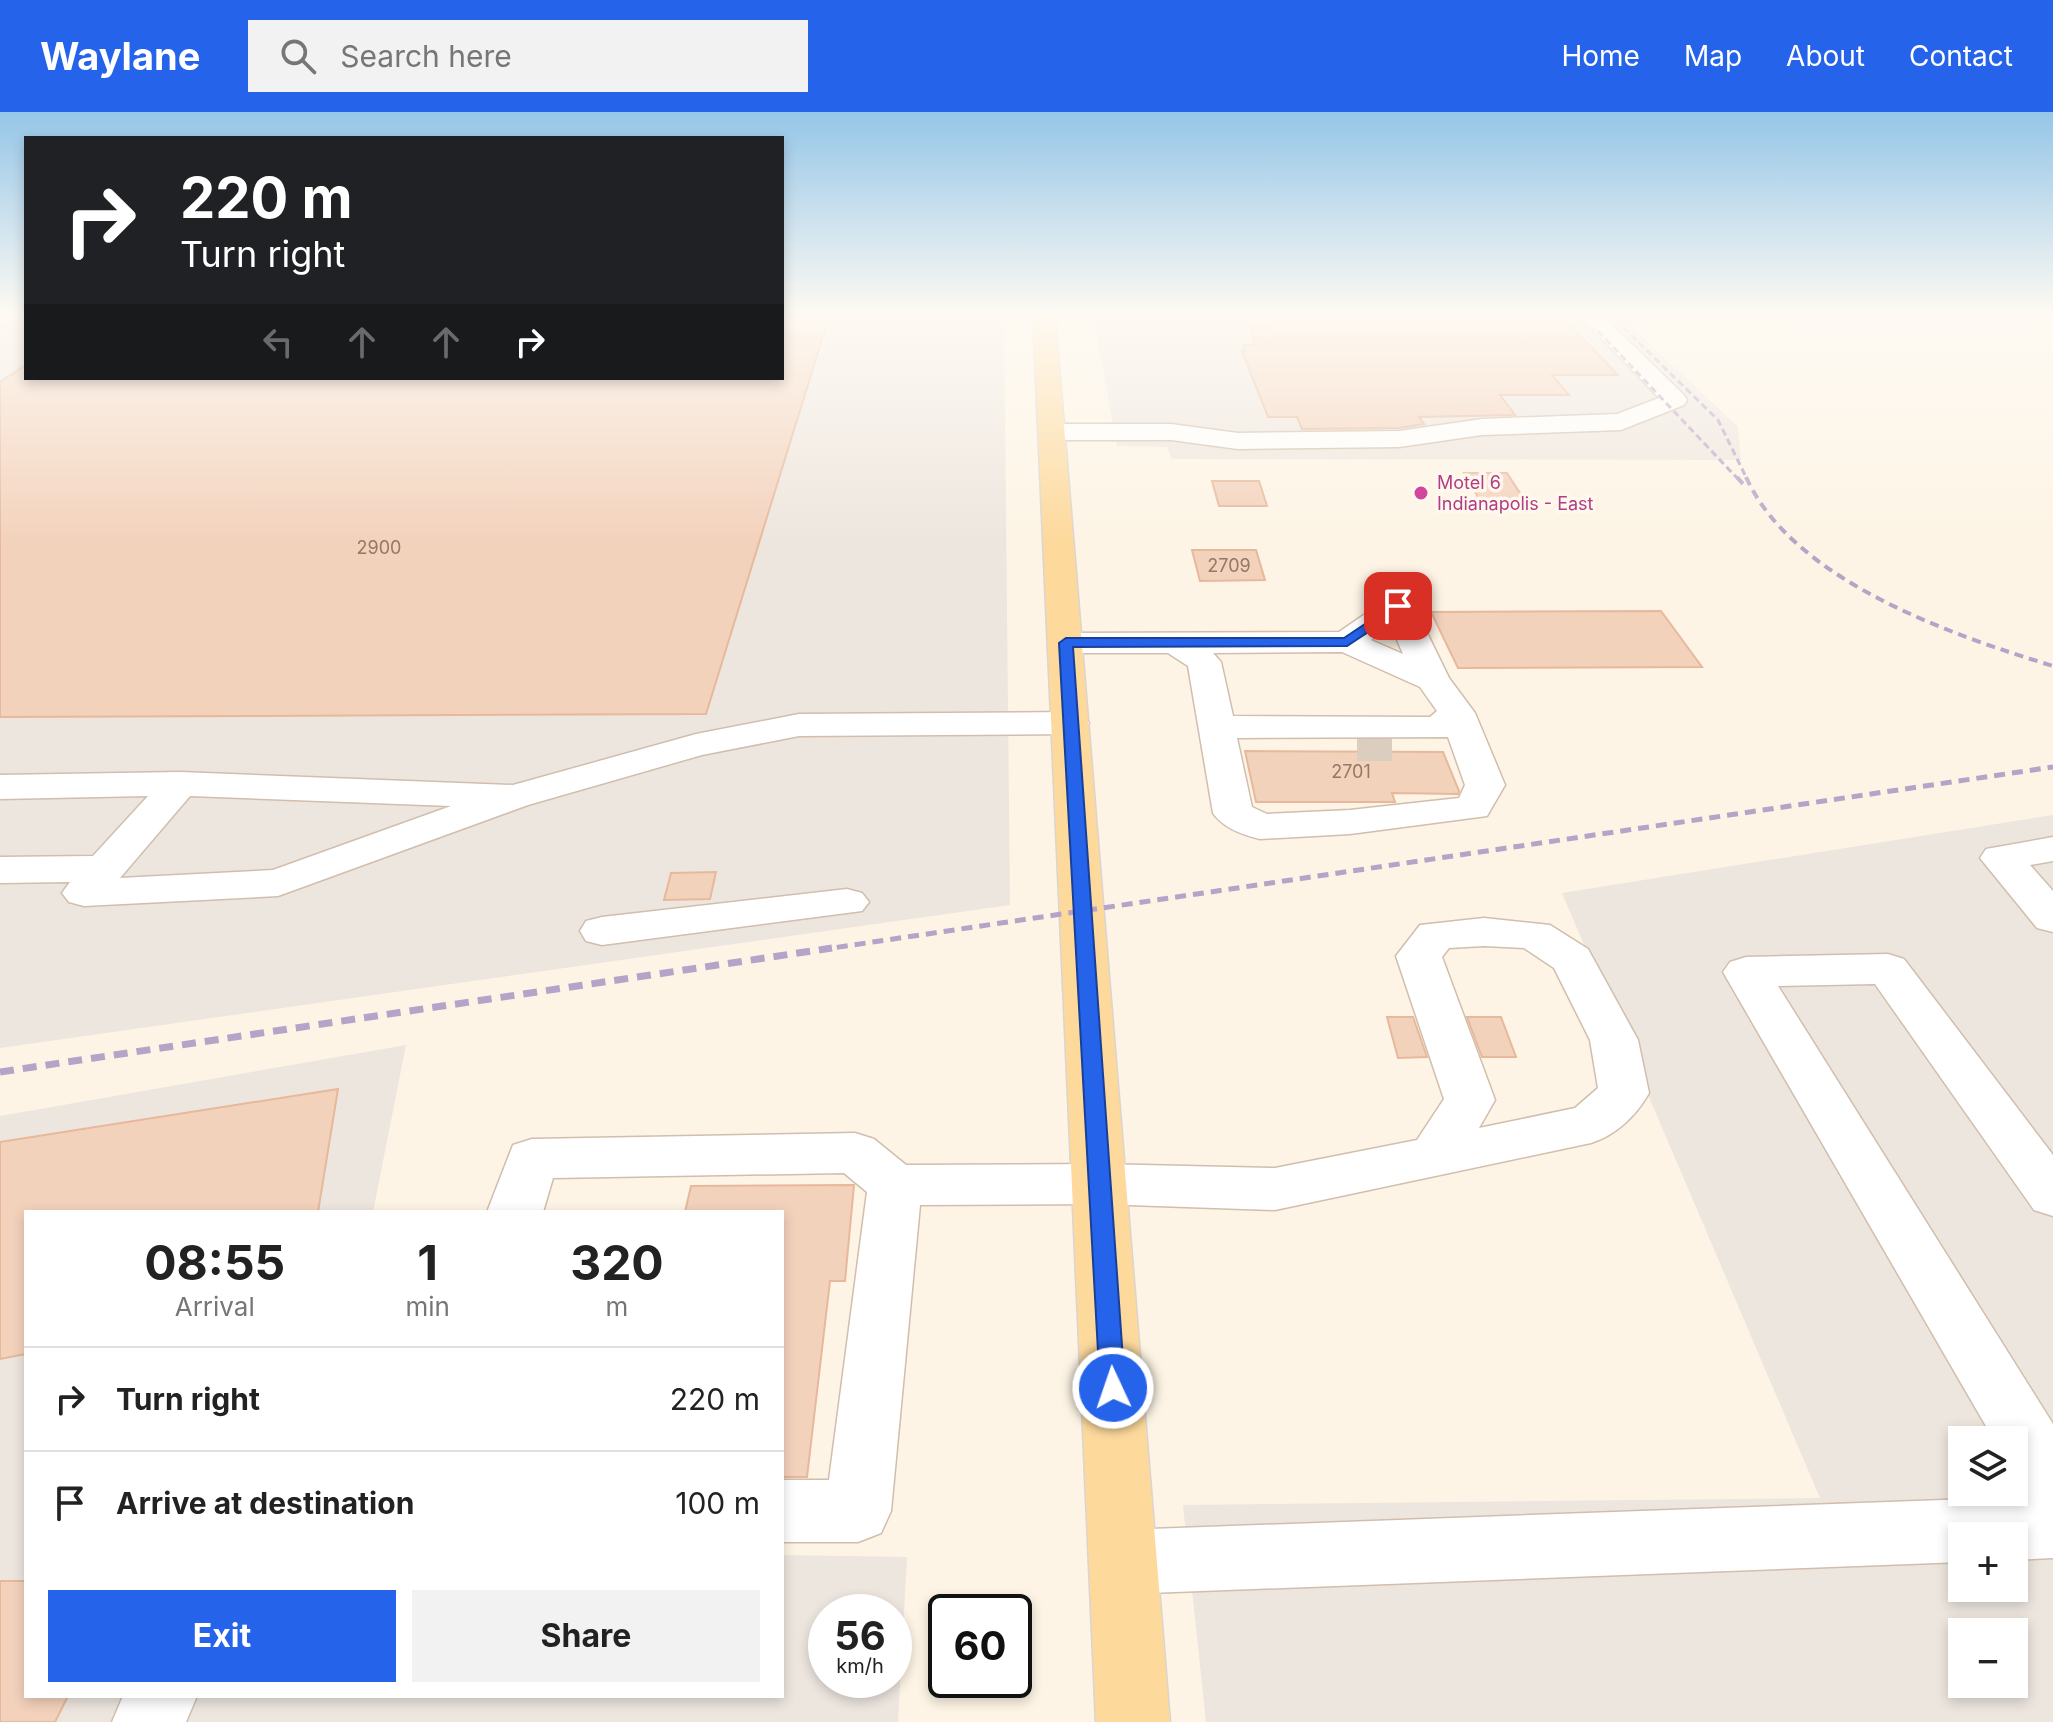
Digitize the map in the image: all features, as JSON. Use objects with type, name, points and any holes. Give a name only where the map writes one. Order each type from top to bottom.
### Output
[{"type":"main road","points":[[1049,391],[1133,1722]]},
{"type":"lane","points":[[1052,432],[1171,432],[1238,441],[1399,439],[1482,427],[1621,422],[1675,400],[1666,391]]},
{"type":"lane","points":[[1175,642],[1204,662],[1233,813],[1260,827],[1350,822],[1473,808],[1485,785],[1448,720],[1398,606],[1347,642]]},
{"type":"lane","points":[[1066,643],[1347,642],[1432,680]]},
{"type":"lane","points":[[1217,727],[1448,720]]},
{"type":"lane","points":[[1311,726],[1343,741],[1419,741],[1448,720]]},
{"type":"lane","points":[[180,784],[84,893],[278,883],[514,797],[696,745],[799,725],[1071,723]]},
{"type":"lane","points":[[0,787],[180,784],[514,797]]},
{"type":"lane","points":[[2001,858],[2053,849]]},
{"type":"lane","points":[[2001,858],[2053,856]]},
{"type":"lane","points":[[2001,858],[2053,918]]},
{"type":"lane","points":[[0,870],[106,869]]},
{"type":"lane","points":[[602,931],[847,902]]},
{"type":"lane","points":[[516,1210],[532,1159],[855,1153],[895,1185],[1100,1184],[1275,1189],[1433,1158],[1591,1124],[1624,1093],[1614,1040],[1572,959],[1534,935],[1484,932],[1436,935],[1419,956],[1470,1100],[1433,1158]]},
{"type":"lane","points":[[2053,1195],[1888,969],[1746,972],[2053,1482]]},
{"type":"lane","points":[[784,1511],[858,1511],[895,1185]]},
{"type":"lane","points":[[1123,1562],[2053,1527]]},
{"type":"lane","points":[[149,1722],[159,1698]]},
{"type":"shaded area","points":[[0,391],[1005,391],[1010,905],[0,1048]]},
{"type":"shaded area","points":[[1107,391],[1700,391],[1738,427],[1741,460],[1172,459],[1167,447],[1117,446]]},
{"type":"shaded area","points":[[2053,815],[2053,1722],[1206,1722],[1183,1505],[1820,1498],[1562,893]]},
{"type":"shaded area","points":[[406,1045],[373,1210],[24,1210],[24,1698],[784,1698],[784,1555],[907,1557],[905,1594],[808,1594],[808,1698],[899,1698],[898,1722],[0,1722],[0,1116]]},
{"type":"building","points":[[0,391],[806,391],[706,714],[0,717]]},
{"type":"building","points":[[1258,391],[1566,391],[1569,395],[1500,395],[1515,415],[1419,417],[1424,424],[1399,428],[1302,429],[1297,417],[1268,417]]},
{"type":"building","points":[[1464,473],[1507,473],[1527,504],[1482,504]]},
{"type":"building","points":[[1212,481],[1259,481],[1267,506],[1219,506]]},
{"type":"building","points":[[1192,550],[1256,550],[1265,580],[1200,581]]},
{"type":"building","points":[[1661,611],[1702,667],[1458,668],[1431,612]]},
{"type":"building","points":[[1245,751],[1443,752],[1459,791],[1458,794],[1392,793],[1395,802],[1256,802]]},
{"type":"building","points":[[716,872],[710,899],[664,900],[671,873]]},
{"type":"building","points":[[1387,1017],[1413,1017],[1427,1057],[1398,1058]]},
{"type":"building","points":[[1467,1017],[1501,1017],[1516,1057],[1482,1057]]},
{"type":"building","points":[[338,1089],[318,1210],[24,1210],[24,1354],[0,1359],[0,1142]]},
{"type":"building","points":[[854,1185],[845,1281],[830,1281],[807,1477],[784,1477],[784,1210],[685,1210],[691,1186]]},
{"type":"building","points":[[0,1581],[24,1581],[24,1698],[67,1698],[55,1722],[0,1722]]},
{"type":"tunnel","points":[[1357,741],[1392,741]]},
{"type":"railway","points":[[1655,391],[1738,479]]},
{"type":"railway","points":[[1689,391],[1718,420],[1746,477]]},
{"type":"railway","points":[[1737,477],[1743,484]]},
{"type":"railway","points":[[1746,477],[1769,514],[1800,546],[1837,574],[1879,599],[1924,620],[2053,666]]},
{"type":"railway","points":[[819,950],[2053,767]]},
{"type":"railway","points":[[0,1072],[832,948]]},
{"type":"place","name":"Motel 6 Indianapolis - East","points":[[1421,493]]},
{"type":"route","points":[[1113,1388],[1066,643],[1347,642],[1398,606]]}]
